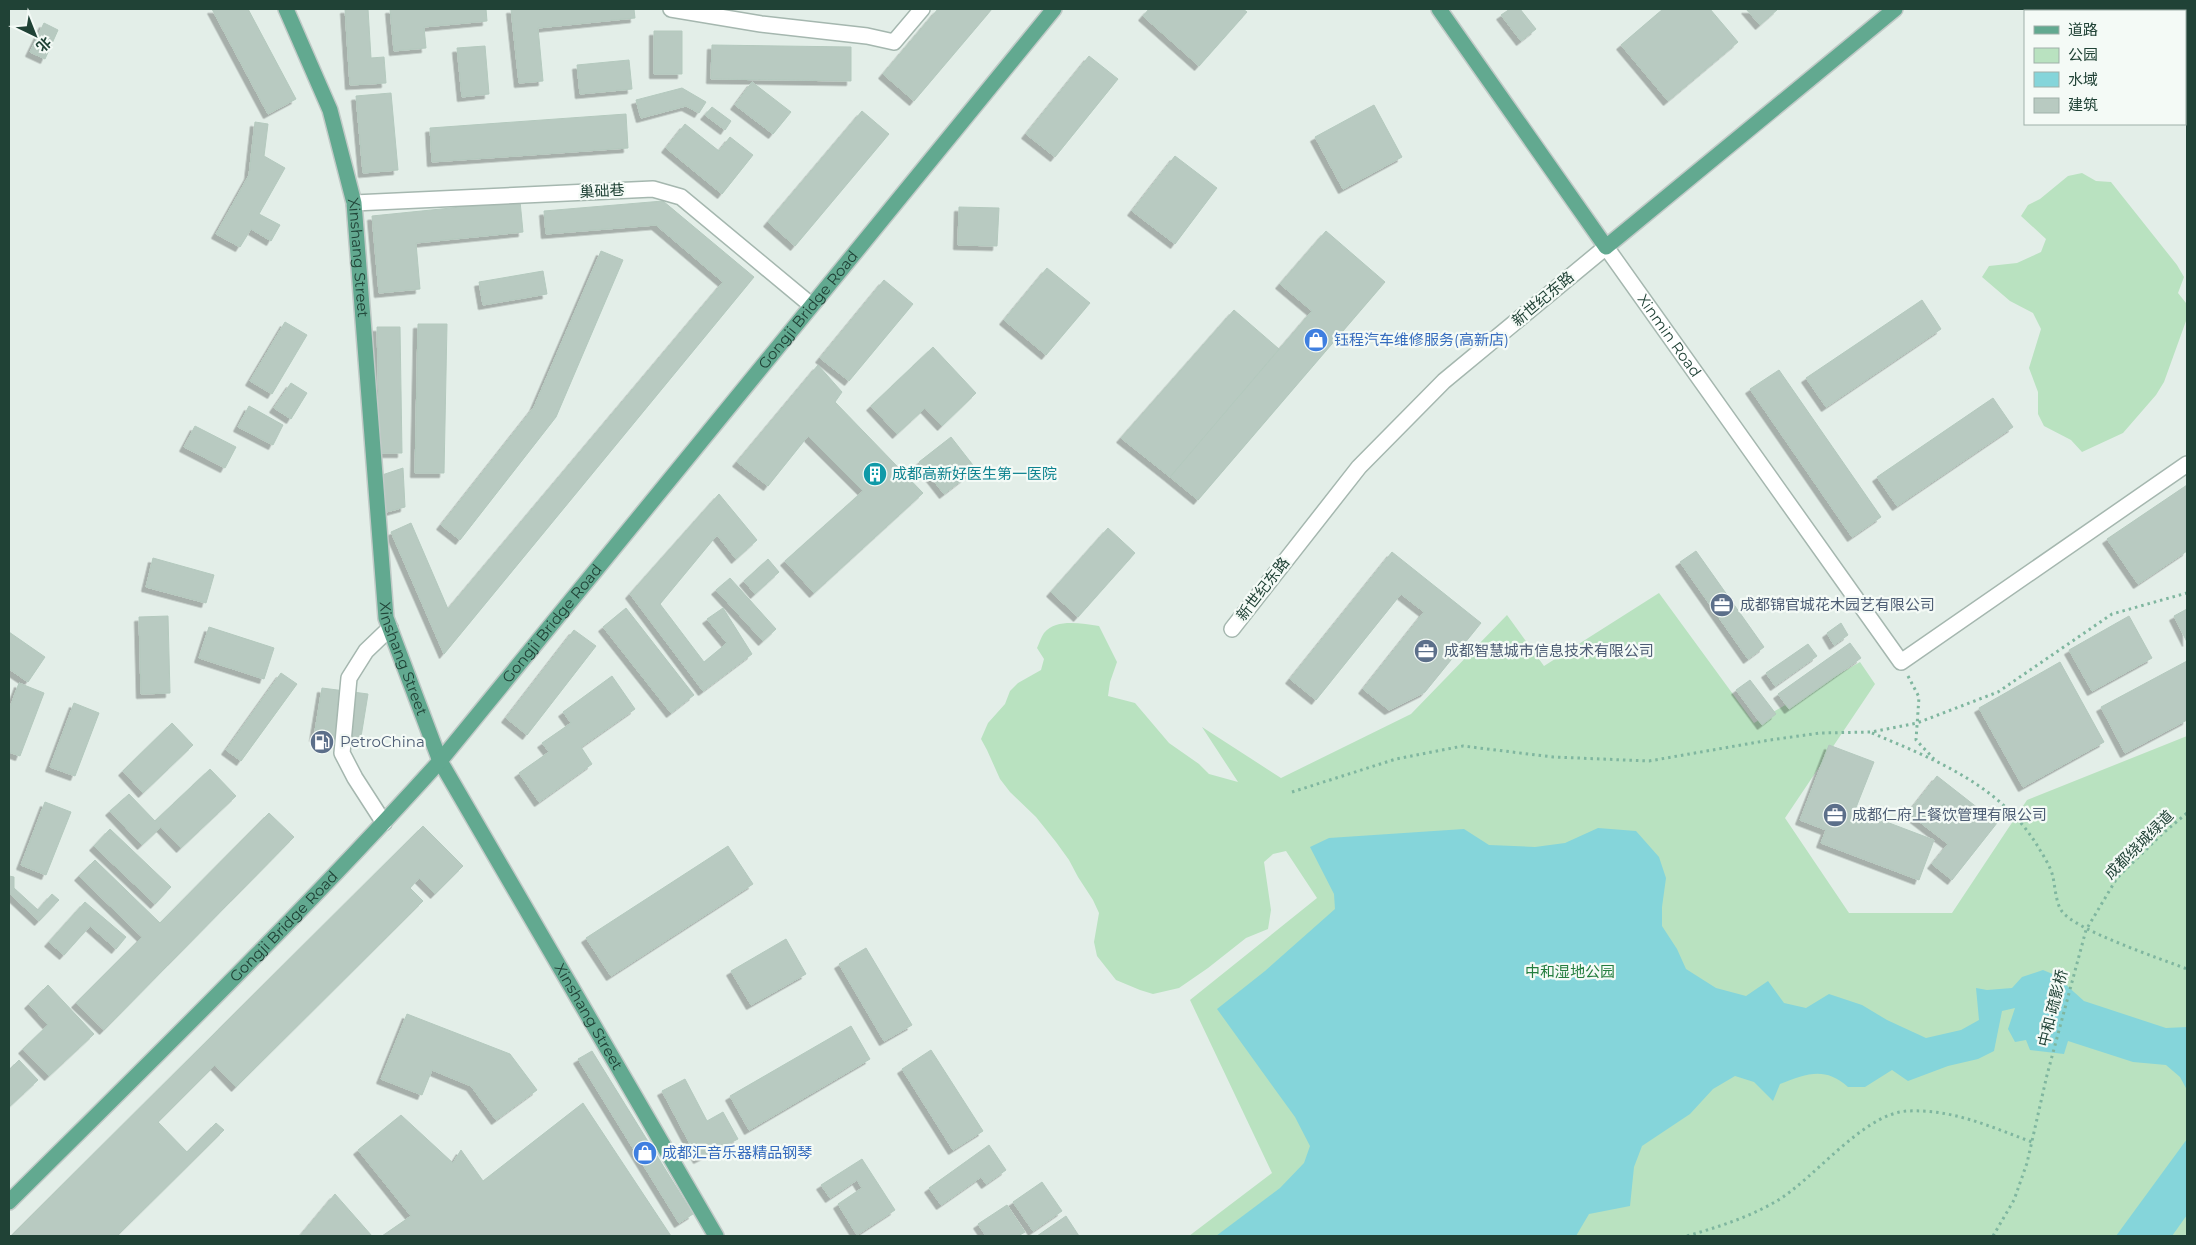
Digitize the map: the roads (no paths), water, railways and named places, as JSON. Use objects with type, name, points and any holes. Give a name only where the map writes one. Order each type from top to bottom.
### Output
[{"type":"main road","name":"Gongji Bridge Road","points":[[9,1202],[272,941],[440,762],[1054,9]]},
{"type":"main road","name":"Xinmin Road","points":[[1439,9],[1606,247]]},
{"type":"main road","name":"新世纪东路","points":[[1606,247],[1895,9]]},
{"type":"main road","name":"Xinshang Street","points":[[290,11],[330,110],[354,203],[386,618],[440,762],[716,1236]]},
{"type":"street","points":[[671,9],[761,24],[867,36],[894,42],[922,9]]},
{"type":"street","name":"巢础巷","points":[[354,203],[653,189],[681,197],[811,305]]},
{"type":"street","name":"新世纪东路","points":[[1232,629],[1359,467],[1444,381],[1606,247]]},
{"type":"street","name":"Xinmin Road","points":[[1606,247],[1901,662],[2187,464]]},
{"type":"street","points":[[384,823],[354,778],[342,753],[350,678],[366,651],[390,628]]},
{"type":"water","points":[[1598,828],[1636,831],[1659,857],[1666,878],[1662,907],[1662,926],[1677,949],[1686,969],[1716,988],[1746,996],[1768,981],[1784,1003],[1806,1008],[1829,994],[1862,1005],[1887,1020],[1926,1038],[1961,1030],[1979,1020],[1976,988],[1987,990],[2012,988],[2022,977],[2043,970],[2055,975],[2084,1001],[2166,1028],[2187,1027],[2187,1090],[2180,1077],[2166,1065],[2133,1062],[2068,1041],[2064,1054],[2030,1050],[2026,1040],[2015,1042],[2008,1029],[2015,1008],[2002,1011],[1994,1051],[1978,1059],[1948,1066],[1908,1081],[1892,1070],[1865,1087],[1848,1087],[1839,1080],[1823,1074],[1807,1075],[1780,1084],[1773,1101],[1754,1082],[1735,1076],[1713,1089],[1690,1114],[1642,1146],[1634,1167],[1630,1206],[1589,1214],[1576,1236],[1216,1236],[1280,1188],[1304,1163],[1310,1146],[1295,1117],[1217,1009],[1265,971],[1335,909],[1334,894],[1310,847],[1329,838],[1464,829],[1489,845],[1535,847],[1565,843]]},
{"type":"water","points":[[2187,1139],[2187,1215],[2172,1236],[2116,1236]]},
{"type":"place","name":"钰程汽车维修服务(高新店)","points":[[1316,340]]},
{"type":"place","name":"成都高新好医生第一医院","points":[[875,474]]},
{"type":"place","name":"成都锦官城花木园艺有限公司","points":[[1722,605]]},
{"type":"place","name":"成都智慧城市信息技术有限公司","points":[[1426,651]]},
{"type":"place","name":"PetroChina","points":[[322,742]]},
{"type":"place","name":"成都仁府上餐饮管理有限公司","points":[[1835,815]]},
{"type":"place","name":"成都汇音乐器精品钢琴","points":[[645,1153]]},
{"type":"park label","name":"中和湿地公园","points":[[1570,972]]}]
